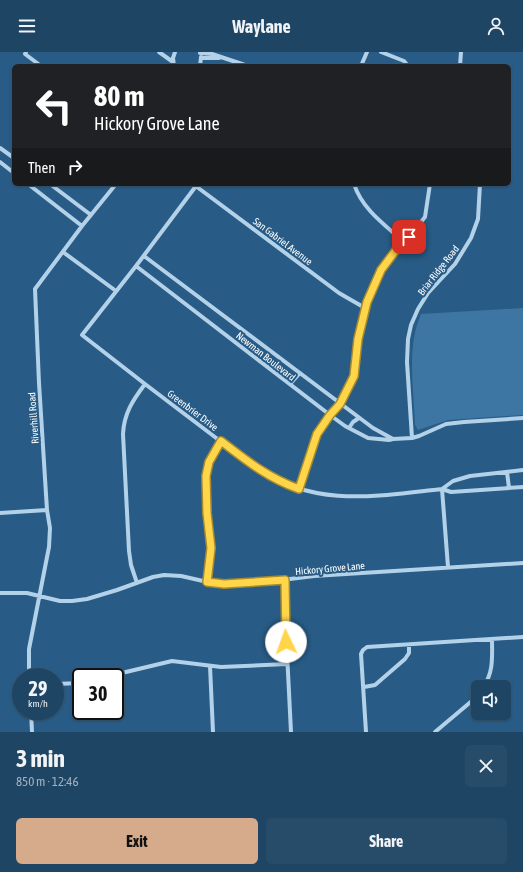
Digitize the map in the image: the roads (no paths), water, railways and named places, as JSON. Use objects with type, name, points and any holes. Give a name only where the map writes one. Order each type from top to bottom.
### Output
[{"type":"street","points":[[158,52],[174,64]]},
{"type":"street","points":[[174,52],[174,64]]},
{"type":"street","points":[[362,64],[367,52]]},
{"type":"street","points":[[380,52],[404,61],[406,64]]},
{"type":"street","points":[[460,64],[461,52]]},
{"type":"street","points":[[26,53],[39,64]]},
{"type":"street","points":[[200,64],[201,54],[223,58],[242,64]]},
{"type":"street","points":[[0,148],[12,157]]},
{"type":"street","points":[[0,162],[12,171]]},
{"type":"street","points":[[31,186],[82,226]]},
{"type":"street","points":[[53,186],[91,215]]},
{"type":"street","name":"Riverhill Road","points":[[29,668],[29,649],[50,547],[50,528],[47,510],[39,383],[35,289],[82,226],[114,186]]},
{"type":"street","points":[[63,252],[116,291],[144,256],[194,186]]},
{"type":"street","name":"San Gabriel Avenue","points":[[196,186],[339,293],[365,308]]},
{"type":"street","points":[[355,186],[358,195],[369,210],[404,242]]},
{"type":"street","points":[[299,489],[317,434],[330,415],[340,404],[354,376],[358,339],[365,308],[381,270],[396,250],[425,217],[430,186]]},
{"type":"street","name":"Briar Ridge Road","points":[[412,438],[407,362],[408,339],[411,325],[418,308],[428,293],[455,264],[471,238],[478,219],[480,186]]},
{"type":"street","name":"Newman Boulevard","points":[[144,256],[359,418],[393,439]]},
{"type":"street","name":"Newman Boulevard","points":[[136,266],[330,415],[368,438],[389,440],[412,438],[426,434],[446,424],[523,418]]},
{"type":"street","name":"Greenbrier Drive","points":[[116,291],[82,334],[145,384],[263,473],[276,480],[299,489],[323,495],[349,497],[379,496],[442,489],[450,492],[523,487]]},
{"type":"street","points":[[290,384],[300,373]]},
{"type":"street","points":[[137,583],[131,565],[129,550],[123,434],[124,420],[129,408],[145,384]]},
{"type":"street","points":[[350,428],[353,422],[359,418]]},
{"type":"street","points":[[207,582],[211,548],[207,513],[206,476],[209,462],[221,441]]},
{"type":"street","name":"Greenbrier Drive","points":[[442,489],[453,481],[470,476],[523,470]]},
{"type":"street","points":[[507,472],[509,488]]},
{"type":"street","points":[[442,489],[448,567]]},
{"type":"street","points":[[0,513],[47,510]]},
{"type":"street","name":"Hickory Grove Lane","points":[[0,593],[19,592],[64,601],[78,601],[109,593],[153,577],[170,575],[224,584],[285,580],[314,576],[523,563]]},
{"type":"street","points":[[285,580],[287,664],[291,732]]},
{"type":"street","points":[[366,732],[361,654],[367,647],[523,637]]},
{"type":"street","points":[[487,680],[492,665],[492,639]]},
{"type":"street","points":[[364,687],[375,685],[405,659],[409,654],[409,645]]},
{"type":"street","points":[[124,672],[172,661],[210,666],[235,667],[287,664]]},
{"type":"street","points":[[210,666],[213,732]]},
{"type":"street","points":[[435,732],[471,702]]},
{"type":"street","points":[[31,720],[32,732]]}]
